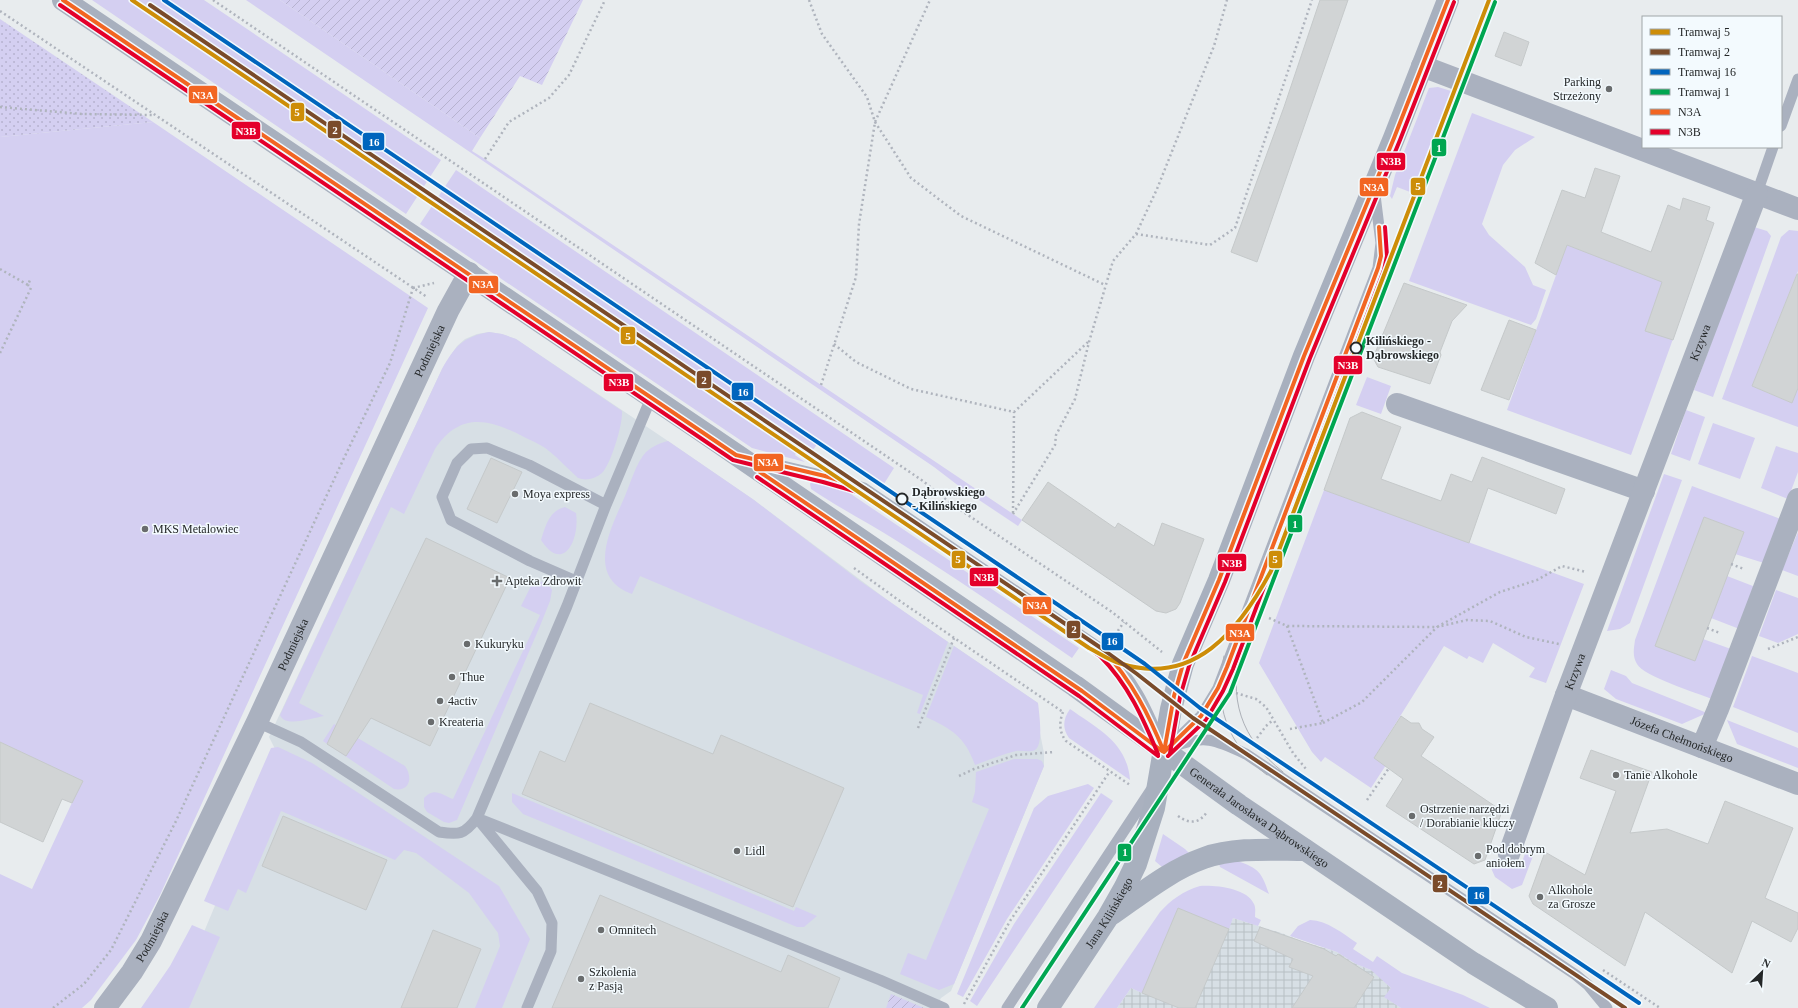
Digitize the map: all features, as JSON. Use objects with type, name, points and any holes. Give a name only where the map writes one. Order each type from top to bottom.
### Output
[{"type":"street","name":"Generała Jarosława Dąbrowskiego","points":[[63,0],[1075,686],[1164,752],[1305,850],[1473,963],[1547,1008]]},
{"type":"street","name":"Jana Kilińskiego","points":[[1048,1008],[1108,917],[1125,887],[1146,837],[1155,806],[1174,696],[1183,664],[1219,580],[1304,356],[1374,188],[1448,0]]},
{"type":"street","points":[[1422,66],[1798,208]]},
{"type":"street","name":"Krzywa","points":[[1509,854],[1566,695],[1757,193]]},
{"type":"street","name":"Podmiejska","points":[[105,1008],[132,972],[151,940],[257,722],[448,311],[469,274]]},
{"type":"street","points":[[1397,404],[1644,492]]},
{"type":"street","points":[[1702,747],[1718,709],[1798,499]]},
{"type":"street","name":"Józefa Chełmońskiego","points":[[1566,695],[1798,784]]},
{"type":"street","points":[[1108,917],[1170,875],[1204,858],[1235,852],[1305,850]]},
{"type":"lane","points":[[1782,123],[1798,79]]},
{"type":"lane","points":[[1757,193],[1773,148]]},
{"type":"lane","points":[[1007,1008],[1148,796],[1156,778],[1164,752],[1201,716],[1218,688],[1378,268],[1381,243],[1374,188]]},
{"type":"lane","points":[[257,722],[301,742],[439,832],[457,835],[469,830],[477,818],[651,398]]},
{"type":"lane","points":[[576,581],[530,561],[451,520],[442,497],[457,463],[471,449],[487,448],[529,465],[606,505]]},
{"type":"lane","points":[[736,455],[855,484],[870,492],[1104,651],[1126,674],[1137,691],[1147,709],[1164,752]]},
{"type":"lane","points":[[1164,752],[1184,742],[1200,739],[1219,743],[1246,754],[1576,975],[1588,985],[1607,1008]]},
{"type":"lane","points":[[477,818],[880,980],[944,1008]]},
{"type":"lane","points":[[477,818],[537,891],[552,923],[551,951],[527,1008]]},
{"type":"path","points":[[213,0],[923,481],[953,504],[1124,622],[1163,653]]},
{"type":"path","points":[[485,159],[509,122],[549,98],[569,75],[605,0]]},
{"type":"path","points":[[809,0],[822,34],[867,98],[874,122],[911,178],[961,216],[1105,285]]},
{"type":"path","points":[[821,385],[856,277],[859,224],[874,122],[930,0]]},
{"type":"path","points":[[1089,342],[1014,412],[1012,514],[1055,445],[1056,435],[1075,399],[1089,342],[1113,261],[1136,234],[1157,189],[1214,46],[1227,0]]},
{"type":"path","points":[[1136,234],[1210,245],[1235,228],[1312,0]]},
{"type":"path","points":[[0,11],[413,288],[390,363],[166,842],[111,950],[84,984],[53,1008]]},
{"type":"path","points":[[0,106],[82,114],[154,115]]},
{"type":"path","points":[[0,270],[31,288],[0,353]]},
{"type":"path","points":[[28,285],[30,280]]},
{"type":"path","points":[[834,344],[856,362],[911,389],[1014,412]]},
{"type":"path","points":[[1290,729],[1323,723],[1362,702],[1437,627],[1500,592],[1536,580],[1562,566],[1592,573]]},
{"type":"path","points":[[1269,618],[1287,626],[1437,627],[1467,620],[1490,621],[1526,637],[1560,644]]},
{"type":"path","points":[[1113,637],[1124,622]]},
{"type":"path","points":[[1287,626],[1323,723]]},
{"type":"path","points":[[1767,649],[1798,637]]},
{"type":"path","points":[[918,728],[954,638]]},
{"type":"path","points":[[1245,696],[1262,702],[1293,753],[1309,772]]},
{"type":"path","points":[[1051,704],[1063,712]]},
{"type":"path","points":[[1066,706],[1060,726],[1066,741],[1131,785]]},
{"type":"path","points":[[1259,735],[1273,720]]},
{"type":"path","points":[[959,776],[974,769],[1016,755],[1054,752]]},
{"type":"path","points":[[1367,800],[1389,768]]},
{"type":"path","points":[[962,1008],[998,941],[1110,771]]},
{"type":"path","points":[[1176,815],[1188,822],[1194,822],[1200,819],[1208,811]]},
{"type":"path","points":[[1602,969],[1660,1008]]},
{"type":"shaded area","points":[[92,0],[204,0],[441,160],[406,214]]},
{"type":"shaded area","points":[[246,0],[280,0],[480,138],[472,151],[1022,520],[1018,526],[964,490],[934,467]]},
{"type":"shaded area","points":[[280,0],[583,0],[542,85],[520,76],[480,138]]},
{"type":"shaded area","points":[[0,19],[153,122],[0,137]]},
{"type":"shaded area","points":[[1438,87],[1461,94],[1404,239],[1402,238],[1418,195],[1397,187],[1392,199],[1390,196],[1395,175],[1429,88]]},
{"type":"shaded area","points":[[1472,113],[1535,137],[1515,150],[1503,165],[1482,224],[1489,235],[1525,267],[1533,285],[1546,290],[1536,319],[1531,325],[1409,281]]},
{"type":"shaded area","name":"MKS Metalowiec","points":[[153,122],[428,308],[160,895],[136,940],[91,1000],[82,1008],[0,1008],[0,874],[32,889],[82,781],[0,742],[0,137]]},
{"type":"shaded area","points":[[456,170],[894,468],[882,487],[818,443],[810,454],[800,447],[795,455],[805,462],[752,448],[420,224]]},
{"type":"shaded area","points":[[1754,227],[1767,231],[1771,236],[1713,397],[1694,390]]},
{"type":"shaded area","points":[[1789,230],[1798,231],[1798,271],[1752,386],[1792,403],[1798,388],[1798,427],[1722,399],[1781,237]]},
{"type":"shaded area","points":[[1567,245],[1690,292],[1631,455],[1507,410]]},
{"type":"shaded area","points":[[489,332],[502,334],[516,339],[668,441],[754,500],[894,605],[1038,703],[1039,728],[1044,753],[1044,766],[951,991],[941,998],[936,1008],[168,1008],[191,963],[278,755],[269,737],[442,369],[457,346],[465,339],[477,334]]},
{"type":"shaded area","points":[[489,332],[502,334],[516,339],[622,411],[621,425],[616,444],[609,461],[602,473],[596,477],[581,479],[578,478],[549,451],[537,443],[499,426],[476,422],[465,424],[455,429],[445,437],[435,449],[404,514],[391,507],[299,703],[324,716],[293,722],[283,719],[280,715],[442,369],[451,354],[466,340]]},
{"type":"shaded area","points":[[1367,377],[1391,386],[1381,414],[1356,405]]},
{"type":"shaded area","points":[[1686,410],[1705,417],[1690,461],[1671,454]]},
{"type":"shaded area","points":[[1713,423],[1755,438],[1740,479],[1698,464]]},
{"type":"shaded area","points":[[668,441],[754,500],[860,581],[948,642],[920,714],[917,713],[923,695],[640,576],[632,594],[617,586],[609,576],[605,563],[609,536],[642,456],[654,446]]},
{"type":"shaded area","points":[[1776,446],[1798,453],[1798,472],[1788,499],[1761,488]]},
{"type":"shaded area","points":[[1664,474],[1682,480],[1630,623],[1620,629],[1607,631]]},
{"type":"shaded area","points":[[811,482],[845,490],[1079,648],[1072,658],[919,555],[811,489]]},
{"type":"shaded area","points":[[1692,486],[1781,519],[1764,563],[1735,554],[1744,532],[1704,517],[1703,639],[1731,649],[1712,699],[1649,674],[1641,669],[1637,664],[1634,655],[1635,640]]},
{"type":"shaded area","points":[[1324,490],[1584,584],[1546,683],[1529,677],[1535,668],[1493,643],[1483,663],[1469,656],[1467,659],[1444,646],[1374,758],[1386,765],[1371,788],[1325,757],[1321,762],[1312,752],[1259,663]]},
{"type":"shaded area","points":[[565,507],[576,513],[577,523],[572,542],[568,549],[563,554],[556,554],[549,550],[541,540],[549,519],[555,512]]},
{"type":"shaded area","points":[[1798,532],[1798,576],[1782,570]]},
{"type":"shaded area","points":[[1727,576],[1758,588],[1742,630],[1711,618]]},
{"type":"shaded area","points":[[539,581],[548,584],[552,590],[550,601],[457,820],[449,823],[444,822],[427,812],[424,807],[424,798],[431,793],[438,792],[453,799],[540,615],[521,606],[531,586]]},
{"type":"shaded area","points":[[1776,590],[1798,598],[1798,634],[1778,643],[1759,636]]},
{"type":"shaded area","points":[[954,646],[1038,703],[1040,735],[1038,747],[1035,750],[1016,751],[975,765],[967,747],[956,735],[950,730],[926,717]]},
{"type":"shaded area","points":[[1752,656],[1798,673],[1798,733],[1733,707]]},
{"type":"shaded area","points":[[1611,670],[1626,676],[1632,683],[1707,713],[1682,724],[1616,699],[1604,689]]},
{"type":"shaded area","points":[[1070,709],[1100,730],[1117,746],[1128,767],[1130,780],[1069,738],[1065,731],[1064,724]]},
{"type":"shaded area","points":[[1727,720],[1798,748],[1798,768],[1737,744]]},
{"type":"shaded area","points":[[334,724],[405,766],[409,775],[407,786],[404,788],[394,789],[323,741]]},
{"type":"shaded area","points":[[278,747],[312,763],[499,886],[530,939],[502,1008],[475,1008],[500,946],[498,933],[469,893],[416,853],[404,850],[395,860],[281,811],[246,893],[238,889],[228,911],[204,901],[271,748]]},
{"type":"shaded area","points":[[1014,759],[1037,759],[1042,761],[1044,766],[954,984],[939,990],[900,974],[908,953],[926,960],[989,809],[972,802],[975,792],[976,772]]},
{"type":"shaded area","points":[[1088,784],[1094,788],[1007,919],[963,997],[957,994],[1034,808],[1048,796]]},
{"type":"shaded area","points":[[512,793],[794,911],[796,907],[817,916],[804,927],[797,927],[523,814],[512,802]]},
{"type":"shaded area","points":[[1101,793],[1113,801],[977,1006],[970,1001],[1014,924]]},
{"type":"shaded area","points":[[1163,834],[1190,854],[1162,867],[1155,861]]},
{"type":"shaded area","points":[[1528,846],[1536,848],[1522,885],[1512,889],[1495,877],[1491,868],[1494,859],[1520,867]]},
{"type":"shaded area","points":[[1237,861],[1250,866],[1259,872],[1269,894],[1220,867],[1219,864]]},
{"type":"shaded area","points":[[1200,886],[1222,887],[1245,894],[1254,904],[1255,917],[1261,920],[1258,926],[1233,918],[1229,929],[1178,908],[1142,993],[1131,988],[1117,1008],[1094,1008],[1160,912],[1178,896],[1188,890]]},
{"type":"shaded area","points":[[1178,908],[1228,929],[1233,918],[1337,952],[1356,964],[1371,970],[1380,977],[1391,988],[1385,997],[1401,1008],[1117,1008],[1131,988],[1142,993]]},
{"type":"shaded area","points":[[1310,920],[1329,925],[1357,943],[1353,949],[1373,962],[1377,956],[1402,973],[1463,995],[1490,1008],[1401,1008],[1384,997],[1391,988],[1371,970],[1356,964],[1337,952],[1290,936],[1298,926]]},
{"type":"shaded area","points":[[192,925],[220,937],[189,1008],[141,1008],[170,966]]},
{"type":"shaded area","points":[[891,994],[924,1008],[886,1008]]},
{"type":"building","points":[[1320,0],[1348,0],[1257,262],[1231,252],[1284,107]]},
{"type":"building","points":[[1504,32],[1529,42],[1521,66],[1495,56]]},
{"type":"building","points":[[1595,168],[1620,176],[1601,232],[1651,252],[1668,205],[1680,210],[1683,198],[1710,207],[1706,220],[1714,223],[1673,340],[1645,331],[1662,282],[1567,245],[1556,275],[1535,263],[1562,190],[1585,198]]},
{"type":"building","points":[[1797,274],[1798,388],[1792,403],[1752,386]]},
{"type":"building","points":[[1404,283],[1467,305],[1452,321],[1430,384],[1378,367],[1373,358]]},
{"type":"building","points":[[1509,320],[1536,330],[1509,400],[1481,390]]},
{"type":"building","points":[[1362,412],[1401,427],[1381,479],[1441,501],[1451,474],[1472,482],[1482,457],[1565,489],[1556,514],[1488,488],[1469,543],[1324,490],[1350,418]]},
{"type":"building","points":[[491,458],[522,472],[497,523],[467,509]]},
{"type":"building","points":[[1048,482],[1115,528],[1118,523],[1154,546],[1162,523],[1204,539],[1180,603],[1176,609],[1166,613],[1156,611],[1022,520]]},
{"type":"building","points":[[1704,517],[1744,532],[1695,661],[1655,646]]},
{"type":"building","points":[[426,538],[510,578],[430,746],[371,718],[346,756],[327,744]]},
{"type":"building","name":"Lidl","points":[[590,703],[713,754],[721,735],[844,788],[793,907],[522,794],[540,751],[565,762]]},
{"type":"building","points":[[1401,716],[1411,723],[1419,723],[1422,729],[1434,737],[1421,756],[1502,811],[1485,860],[1474,864],[1386,806],[1403,779],[1374,758]]},
{"type":"building","points":[[0,742],[83,781],[72,803],[62,799],[43,842],[0,822]]},
{"type":"building","points":[[1591,750],[1652,772],[1630,833],[1667,829],[1708,844],[1725,801],[1793,828],[1765,898],[1798,913],[1798,928],[1791,942],[1752,921],[1732,973],[1645,912],[1625,966],[1533,904],[1529,896],[1545,852],[1585,875],[1616,791],[1580,778]]},
{"type":"building","points":[[283,816],[387,860],[366,910],[262,866]]},
{"type":"building","points":[[600,895],[781,972],[788,955],[840,978],[828,1008],[552,1008]]},
{"type":"building","points":[[1178,908],[1229,929],[1195,1008],[1179,1008],[1142,993]]},
{"type":"building","points":[[1260,927],[1324,949],[1336,956],[1338,954],[1374,977],[1354,1008],[1292,1008],[1313,976],[1289,967],[1293,959],[1254,941]]},
{"type":"building","points":[[433,930],[481,949],[457,1008],[401,1008]]},
{"type":"tram line","name":"5","points":[[132,0],[1089,648],[1115,662],[1146,669],[1170,667],[1192,660],[1212,648],[1229,632],[1245,613],[1259,593],[1271,571],[1489,0]]},
{"type":"tram line","name":"16","points":[[164,0],[1107,638],[1145,664],[1200,708],[1639,1003]]},
{"type":"tram line","name":"1","points":[[1022,1008],[1230,693],[1495,2]]},
{"type":"tram line","name":"2","points":[[150,5],[1101,648],[1193,718],[1625,1008]]},
{"type":"tram line","points":[[1242,646],[1236,683],[1237,700],[1241,716],[1257,746],[1283,772]]},
{"type":"tram line","points":[[1224,656],[1220,691],[1226,722],[1233,737],[1242,750],[1253,763],[1267,775]]},
{"type":"transit line","name":"N3A","points":[[63,0],[736,455],[825,476],[864,488],[1104,651],[1123,674],[1139,699],[1164,752]]},
{"type":"transit line","name":"N3A","points":[[1164,752],[1174,696],[1183,664],[1219,580],[1304,356],[1394,138],[1448,0]]},
{"type":"transit line","name":"N3B","points":[[1170,753],[1180,697],[1189,666],[1225,582],[1310,358],[1400,140],[1454,2]]},
{"type":"transit line","name":"N3B","points":[[60,5],[733,460],[861,493],[1100,656],[1127,690],[1147,727],[1158,754]]},
{"type":"transit line","name":"N3A","points":[[1164,752],[1201,716],[1218,688],[1227,667],[1378,268],[1381,256],[1379,227]]},
{"type":"transit line","name":"N3B","points":[[1168,756],[1206,720],[1223,691],[1233,669],[1384,270],[1387,256],[1385,227]]},
{"type":"transit line","name":"N3A","points":[[760,472],[1082,691],[1162,751]]},
{"type":"transit line","name":"N3B","points":[[757,477],[1079,696],[1158,756]]},
{"type":"place","name":"Parking Strzeżony","points":[[1609,89]]},
{"type":"place","name":"Kilińskiego - Dąbrowskiego","points":[[1356,348]]},
{"type":"place","name":"Moya express","points":[[515,494]]},
{"type":"place","name":"Dąbrowskiego - Kilińskiego","points":[[902,499]]},
{"type":"place","name":"MKS Metalowiec","points":[[145,529]]},
{"type":"place","name":"Apteka Zdrowit","points":[[497,581]]},
{"type":"place","name":"Kukuryku","points":[[467,644]]},
{"type":"place","name":"Thue","points":[[452,677]]},
{"type":"place","name":"4activ","points":[[440,701]]},
{"type":"place","name":"Kreateria","points":[[431,722]]},
{"type":"place","name":"Tanie Alkohole","points":[[1616,775]]},
{"type":"place","name":"Ostrzenie narzędzi / Dorabianie kluczy","points":[[1412,816]]},
{"type":"place","name":"Lidl","points":[[737,851]]},
{"type":"place","name":"Pod dobrym aniołem","points":[[1478,856]]},
{"type":"place","name":"Alkohole za Grosze","points":[[1540,897]]},
{"type":"place","name":"Omnitech","points":[[601,930]]},
{"type":"place","name":"Szkolenia z Pasją","points":[[581,979]]}]
